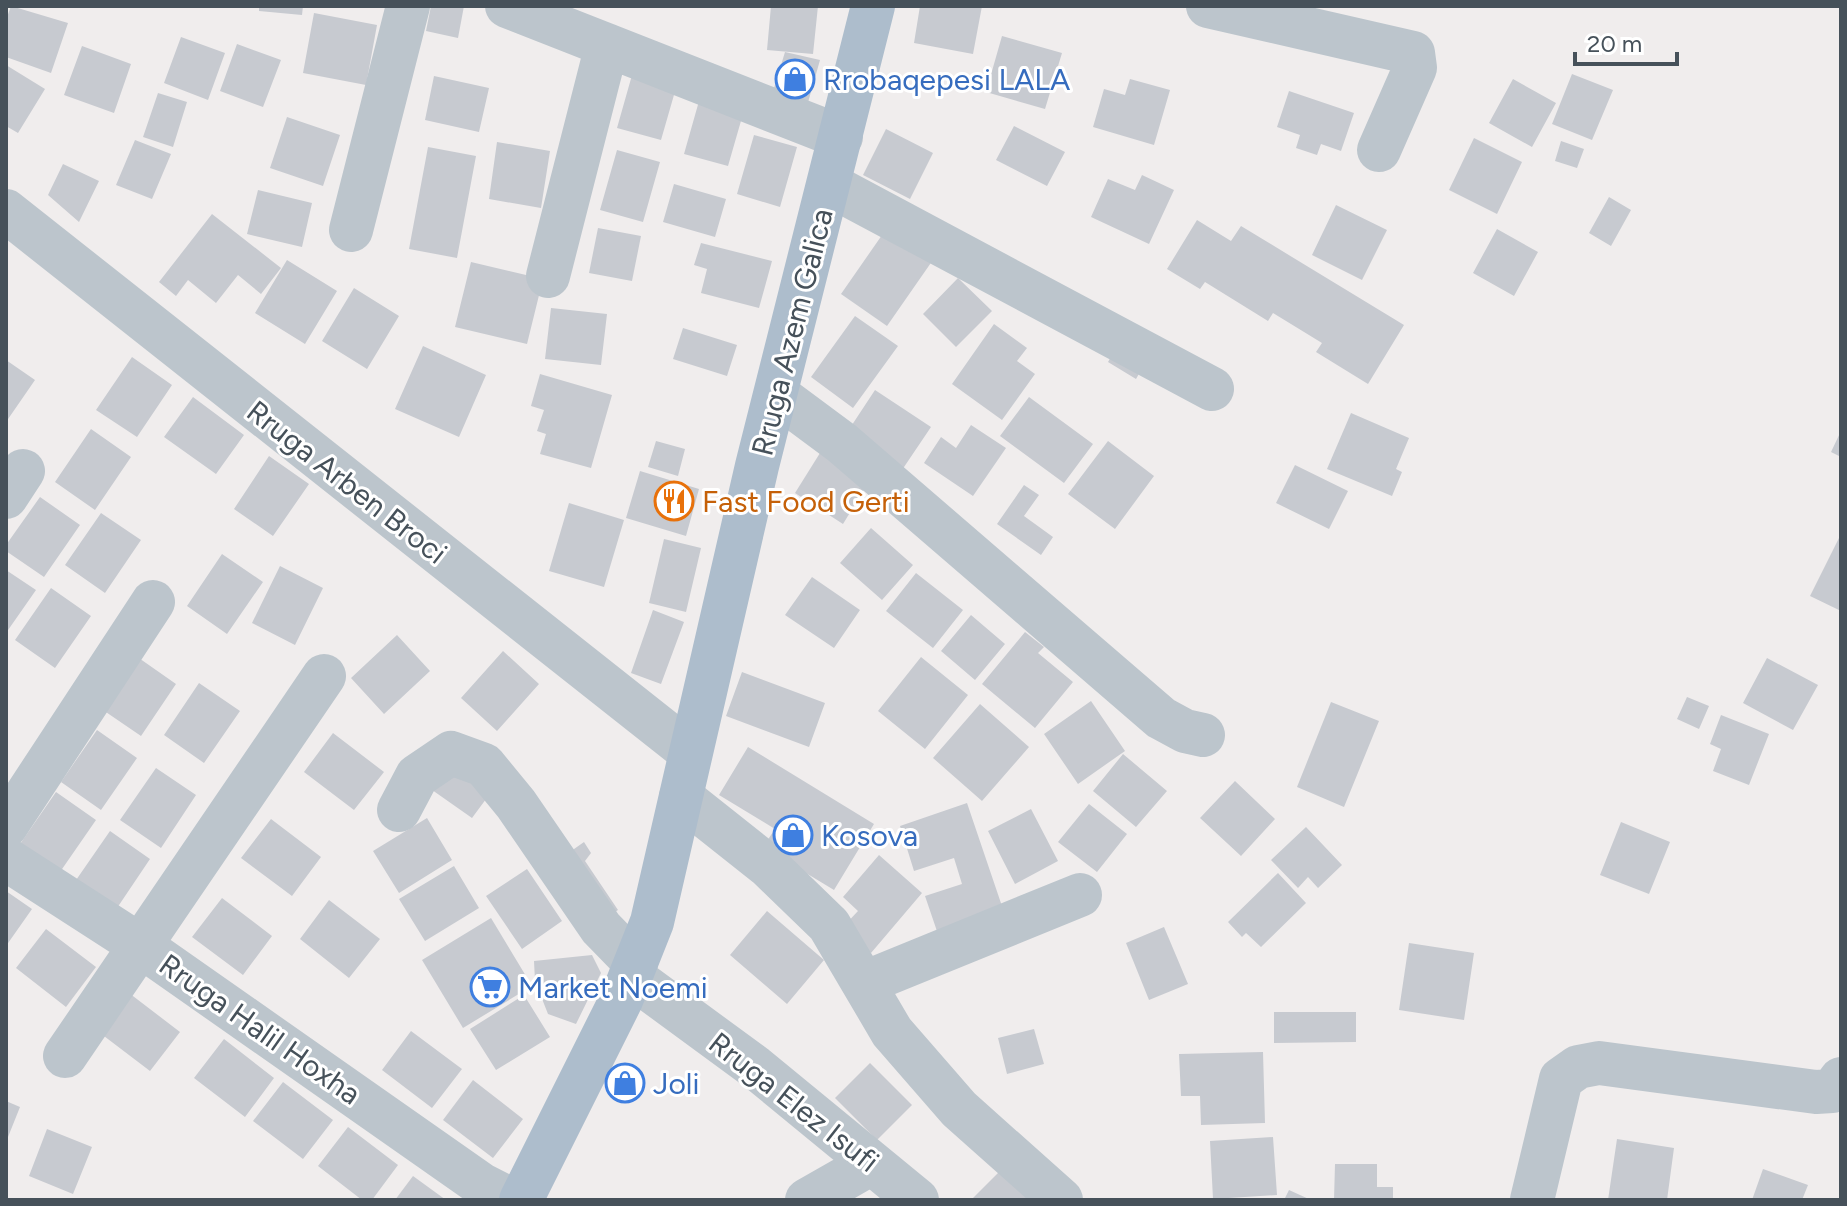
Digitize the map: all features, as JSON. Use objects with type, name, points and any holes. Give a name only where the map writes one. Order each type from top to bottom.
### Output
[{"type":"main road","name":"Rruga Azem Galica","points":[[689,751],[873,6]]},
{"type":"main road","points":[[521,1200],[634,970],[652,922],[689,751]]},
{"type":"street","points":[[351,230],[408,6]]},
{"type":"street","points":[[507,6],[841,137]]},
{"type":"street","points":[[1208,6],[1413,53],[1415,68],[1379,150]]},
{"type":"street","points":[[548,276],[607,45]]},
{"type":"street","points":[[830,185],[1212,389]]},
{"type":"street","name":"Rruga Arben Broci","points":[[6,211],[689,751]]},
{"type":"street","points":[[776,394],[842,443],[1161,718],[1185,731],[1203,735]]},
{"type":"street","points":[[6,826],[153,602]]},
{"type":"street","points":[[65,1056],[324,676]]},
{"type":"street","name":"Rruga Elez Isufi","points":[[399,810],[417,776],[451,753],[484,765],[516,804],[601,928],[634,970],[917,1200]]},
{"type":"street","points":[[681,797],[768,866],[829,925],[892,1032],[959,1109],[1061,1200]]},
{"type":"street","name":"Rruga Halil Hoxha","points":[[6,859],[141,946],[482,1185],[512,1200]]},
{"type":"street","points":[[864,983],[1080,895]]},
{"type":"street","points":[[1532,1200],[1561,1079],[1578,1067],[1599,1063],[1816,1092],[1832,1091],[1841,1079]]},
{"type":"street","points":[[807,1200],[872,1163]]},
{"type":"building","points":[[11,6],[68,23],[51,73],[6,57],[6,20]]},
{"type":"building","points":[[259,6],[303,6],[302,15],[259,11]]},
{"type":"building","points":[[431,6],[464,6],[458,38],[426,31]]},
{"type":"building","points":[[771,6],[818,6],[813,54],[767,50]]},
{"type":"building","points":[[920,6],[982,6],[973,54],[914,43]]},
{"type":"building","points":[[314,13],[377,25],[366,85],[303,73]]},
{"type":"building","points":[[1002,36],[1062,53],[1045,109],[986,92]]},
{"type":"building","points":[[181,37],[225,53],[208,100],[164,83]]},
{"type":"building","points":[[237,44],[281,60],[263,107],[220,91]]},
{"type":"building","points":[[82,46],[131,64],[114,113],[64,95]]},
{"type":"building","points":[[785,52],[820,60],[807,106],[771,98]]},
{"type":"building","points":[[6,65],[45,89],[18,133],[6,126]]},
{"type":"building","points":[[634,68],[678,81],[661,140],[617,128]]},
{"type":"building","points":[[1572,74],[1613,90],[1592,140],[1552,124]]},
{"type":"building","points":[[434,76],[489,88],[479,132],[425,120]]},
{"type":"building","points":[[1130,79],[1170,90],[1154,145],[1093,127],[1104,89],[1125,95]]},
{"type":"building","points":[[1513,79],[1556,103],[1532,147],[1489,123]]},
{"type":"building","points":[[1289,91],[1354,113],[1341,151],[1321,144],[1317,155],[1296,148],[1300,135],[1277,127]]},
{"type":"building","points":[[158,93],[187,102],[173,147],[143,137]]},
{"type":"building","points":[[701,94],[745,107],[728,166],[684,154]]},
{"type":"building","points":[[287,117],[340,135],[323,186],[270,168]]},
{"type":"building","points":[[1014,126],[1065,152],[1047,186],[996,160]]},
{"type":"building","points":[[886,129],[933,153],[910,199],[863,175]]},
{"type":"building","points":[[754,135],[797,147],[780,207],[737,194]]},
{"type":"building","points":[[1474,138],[1522,162],[1497,214],[1449,190]]},
{"type":"building","points":[[135,140],[171,154],[152,199],[116,185]]},
{"type":"building","points":[[1561,141],[1584,149],[1577,168],[1555,161]]},
{"type":"building","points":[[497,142],[550,151],[541,208],[489,199]]},
{"type":"building","points":[[428,147],[476,156],[457,258],[409,249]]},
{"type":"building","points":[[617,150],[660,162],[643,222],[600,210]]},
{"type":"building","points":[[63,164],[99,181],[79,222],[48,195]]},
{"type":"building","points":[[1142,175],[1174,190],[1149,244],[1091,217],[1108,179],[1135,190]]},
{"type":"building","points":[[674,184],[726,199],[715,237],[663,222]]},
{"type":"building","points":[[258,190],[312,203],[302,247],[247,234]]},
{"type":"building","points":[[1609,197],[1631,210],[1611,246],[1589,233]]},
{"type":"building","points":[[1336,205],[1387,230],[1362,280],[1312,255]]},
{"type":"building","points":[[212,214],[281,268],[261,294],[238,275],[216,303],[188,280],[176,296],[159,282]]},
{"type":"building","points":[[1197,220],[1231,241],[1241,226],[1404,325],[1368,384],[1316,352],[1322,343],[1273,313],[1268,321],[1205,282],[1200,289],[1167,269]]},
{"type":"building","points":[[889,225],[935,257],[887,326],[841,294]]},
{"type":"building","points":[[598,228],[641,236],[632,281],[589,273]]},
{"type":"building","points":[[1497,229],[1538,252],[1514,296],[1473,273]]},
{"type":"building","points":[[701,243],[772,261],[759,308],[701,293],[707,269],[694,265]]},
{"type":"building","points":[[287,260],[337,291],[305,344],[255,313]]},
{"type":"building","points":[[471,262],[543,279],[527,344],[455,327]]},
{"type":"building","points":[[958,278],[992,311],[956,347],[923,314]]},
{"type":"building","points":[[354,288],[399,316],[367,369],[322,341]]},
{"type":"building","points":[[551,308],[607,314],[601,365],[545,359]]},
{"type":"building","points":[[855,316],[898,346],[853,408],[811,377]]},
{"type":"building","points":[[994,324],[1027,348],[1017,361],[1035,374],[1002,420],[952,384]]},
{"type":"building","points":[[683,328],[737,345],[727,376],[673,359]]},
{"type":"building","points":[[423,346],[486,375],[459,437],[395,409]]},
{"type":"building","points":[[1116,348],[1144,365],[1136,379],[1108,362]]},
{"type":"building","points":[[132,357],[172,385],[137,437],[96,410]]},
{"type":"building","points":[[6,360],[35,380],[6,422]]},
{"type":"building","points":[[540,374],[612,395],[591,468],[540,454],[546,434],[537,431],[544,410],[531,406]]},
{"type":"building","points":[[875,390],[931,427],[902,470],[846,434]]},
{"type":"building","points":[[193,397],[244,435],[216,474],[164,437]]},
{"type":"building","points":[[1029,397],[1093,444],[1064,483],[1000,436]]},
{"type":"building","points":[[1351,413],[1409,438],[1396,469],[1402,472],[1392,496],[1327,469]]},
{"type":"building","points":[[971,425],[1006,448],[973,496],[924,463],[941,437],[956,448]]},
{"type":"building","points":[[91,429],[131,457],[95,510],[55,482]]},
{"type":"building","points":[[1841,431],[1841,457],[1831,452]]},
{"type":"building","points":[[656,441],[685,449],[678,476],[648,467]]},
{"type":"building","points":[[1108,441],[1154,476],[1115,529],[1068,494]]},
{"type":"building","points":[[825,445],[873,475],[843,524],[795,493]]},
{"type":"building","points":[[269,456],[309,484],[273,536],[234,509]]},
{"type":"building","points":[[1295,465],[1348,491],[1329,529],[1276,503]]},
{"type":"building","points":[[640,471],[699,489],[686,536],[626,518]]},
{"type":"building","points":[[1024,485],[1039,495],[1024,516],[1053,537],[1041,555],[997,524]]},
{"type":"building","points":[[40,497],[80,525],[44,577],[6,551],[6,545]]},
{"type":"building","points":[[569,503],[624,520],[604,587],[549,571]]},
{"type":"building","points":[[101,513],[141,540],[105,593],[65,565]]},
{"type":"building","points":[[871,528],[913,565],[882,600],[840,563]]},
{"type":"building","points":[[664,539],[701,548],[686,612],[649,603]]},
{"type":"building","points":[[1841,539],[1841,611],[1810,596]]},
{"type":"building","points":[[222,554],[263,582],[227,634],[187,606]]},
{"type":"building","points":[[280,566],[323,588],[295,645],[252,623]]},
{"type":"building","points":[[6,570],[36,590],[6,633]]},
{"type":"building","points":[[916,573],[963,610],[933,648],[886,611]]},
{"type":"building","points":[[812,577],[860,610],[834,648],[785,615]]},
{"type":"building","points":[[51,588],[91,616],[55,668],[15,640]]},
{"type":"building","points":[[653,610],[684,622],[661,684],[631,673]]},
{"type":"building","points":[[971,615],[1005,644],[975,680],[941,651]]},
{"type":"building","points":[[1025,632],[1044,647],[1038,653],[1073,682],[1035,728],[982,684]]},
{"type":"building","points":[[397,635],[430,671],[384,714],[351,678]]},
{"type":"building","points":[[503,651],[539,684],[497,731],[461,698]]},
{"type":"building","points":[[136,656],[176,684],[141,736],[100,708]]},
{"type":"building","points":[[921,657],[968,695],[925,749],[878,711]]},
{"type":"building","points":[[1767,658],[1818,685],[1793,730],[1743,703]]},
{"type":"building","points":[[742,672],[825,703],[809,747],[726,716]]},
{"type":"building","points":[[199,683],[240,711],[204,763],[164,735]]},
{"type":"building","points":[[1687,697],[1709,706],[1699,729],[1677,719]]},
{"type":"building","points":[[1091,701],[1125,751],[1078,784],[1044,734]]},
{"type":"building","points":[[1331,702],[1379,721],[1344,807],[1297,787]]},
{"type":"building","points":[[980,704],[1029,747],[982,801],[933,758]]},
{"type":"building","points":[[1721,715],[1769,734],[1749,785],[1713,771],[1721,749],[1710,744]]},
{"type":"building","points":[[97,730],[137,758],[101,810],[61,782]]},
{"type":"building","points":[[333,733],[384,772],[354,810],[304,772]]},
{"type":"building","points":[[748,747],[874,824],[834,890],[763,847],[775,829],[719,795]]},
{"type":"building","points":[[1123,754],[1167,791],[1136,827],[1093,791]]},
{"type":"building","points":[[441,762],[489,795],[472,818],[425,785]]},
{"type":"building","points":[[156,768],[196,795],[161,848],[120,820]]},
{"type":"building","points":[[1235,781],[1275,819],[1241,856],[1200,818]]},
{"type":"building","points":[[56,792],[96,820],[60,872],[20,844]]},
{"type":"building","points":[[967,803],[1006,918],[940,940],[925,896],[962,884],[954,858],[914,871],[900,826]]},
{"type":"building","points":[[1089,804],[1127,834],[1097,872],[1058,842]]},
{"type":"building","points":[[1031,809],[1058,861],[1015,884],[988,831]]},
{"type":"building","points":[[427,818],[452,860],[399,893],[373,851]]},
{"type":"building","points":[[271,819],[321,857],[292,896],[241,858]]},
{"type":"building","points":[[1621,822],[1670,842],[1649,894],[1600,875]]},
{"type":"building","points":[[1306,827],[1342,865],[1318,888],[1308,877],[1298,888],[1271,860]]},
{"type":"building","points":[[110,831],[150,859],[115,911],[74,883]]},
{"type":"building","points":[[584,842],[591,853],[585,861],[618,910],[599,923],[557,861]]},
{"type":"building","points":[[879,855],[922,893],[871,953],[842,928],[858,911],[843,897]]},
{"type":"building","points":[[454,866],[479,908],[425,941],[399,899]]},
{"type":"building","points":[[527,869],[562,921],[522,949],[486,896]]},
{"type":"building","points":[[1278,873],[1306,903],[1261,947],[1246,933],[1242,937],[1228,922]]},
{"type":"building","points":[[6,891],[32,909],[6,946]]},
{"type":"building","points":[[222,898],[272,936],[243,975],[192,937]]},
{"type":"building","points":[[329,900],[380,939],[349,978],[300,939]]},
{"type":"building","points":[[767,911],[824,960],[787,1004],[730,955]]},
{"type":"building","points":[[491,918],[532,986],[463,1028],[422,960]]},
{"type":"building","points":[[1164,927],[1188,984],[1149,1000],[1126,943]]},
{"type":"building","points":[[46,929],[96,967],[66,1007],[16,968]]},
{"type":"building","points":[[1409,943],[1474,953],[1464,1020],[1399,1010]]},
{"type":"building","points":[[592,955],[601,973],[576,1024],[548,1014],[535,981],[534,961]]},
{"type":"building","points":[[129,993],[180,1032],[150,1071],[100,1033]]},
{"type":"building","points":[[524,995],[550,1037],[496,1070],[470,1029]]},
{"type":"building","points":[[1274,1012],[1356,1012],[1356,1042],[1274,1043]]},
{"type":"building","points":[[1034,1029],[1044,1064],[1007,1074],[998,1038]]},
{"type":"building","points":[[411,1031],[462,1069],[432,1108],[382,1070]]},
{"type":"building","points":[[224,1039],[274,1078],[245,1117],[194,1078]]},
{"type":"building","points":[[1263,1052],[1265,1123],[1201,1125],[1200,1096],[1181,1096],[1179,1054]]},
{"type":"building","points":[[870,1063],[912,1105],[877,1140],[835,1098]]},
{"type":"building","points":[[473,1080],[523,1119],[493,1158],[443,1120]]},
{"type":"building","points":[[283,1082],[333,1120],[303,1159],[253,1121]]},
{"type":"building","points":[[6,1101],[20,1107],[6,1142]]},
{"type":"building","points":[[348,1127],[398,1165],[372,1200],[362,1200],[318,1166]]},
{"type":"building","points":[[47,1129],[92,1147],[73,1194],[29,1176]]},
{"type":"building","points":[[1273,1137],[1277,1195],[1213,1199],[1210,1141]]},
{"type":"building","points":[[1617,1139],[1674,1148],[1667,1200],[1608,1200]]},
{"type":"building","points":[[1335,1164],[1377,1164],[1377,1187],[1393,1187],[1393,1200],[1334,1200]]},
{"type":"building","points":[[1003,1168],[1035,1200],[971,1200]]},
{"type":"building","points":[[1763,1169],[1808,1185],[1802,1200],[1752,1200]]},
{"type":"building","points":[[413,1176],[446,1200],[395,1200]]},
{"type":"building","points":[[1289,1190],[1311,1200],[1284,1200]]},
{"type":"place","name":"Rrobaqepesi LALA","points":[[795,79]]},
{"type":"place","name":"Fast Food Gerti","points":[[674,501]]},
{"type":"place","name":"Kosova","points":[[793,835]]},
{"type":"place","name":"Market Noemi","points":[[490,987]]},
{"type":"place","name":"Joli","points":[[625,1083]]}]
